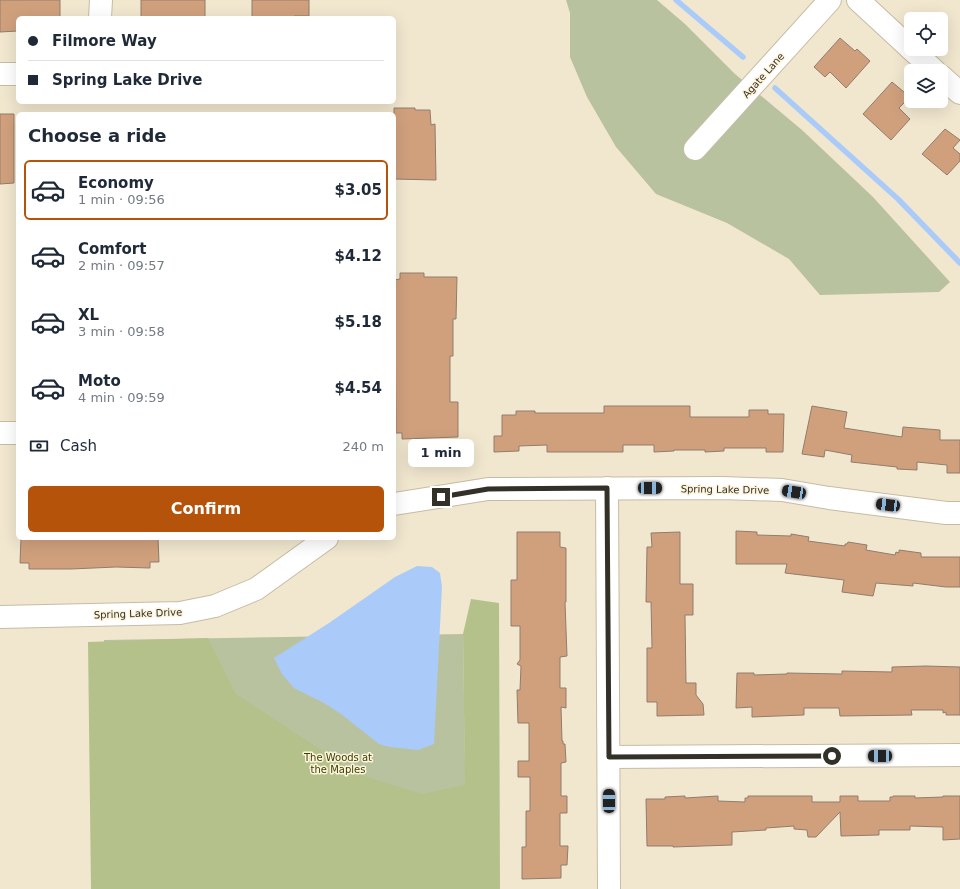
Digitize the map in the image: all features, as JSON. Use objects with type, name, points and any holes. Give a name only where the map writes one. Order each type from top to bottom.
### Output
[{"type":"street","points":[[100,0],[100,16]]},
{"type":"street","name":"Agate Lane","points":[[695,150],[830,0]]},
{"type":"street","points":[[858,0],[904,43]]},
{"type":"street","points":[[919,56],[927,64]]},
{"type":"street","points":[[0,74],[16,74]]},
{"type":"street","points":[[948,82],[960,93]]},
{"type":"street","points":[[0,433],[16,433]]},
{"type":"street","points":[[607,488],[609,889]]},
{"type":"street","name":"Spring Lake Drive","points":[[396,504],[488,489],[722,488],[782,490],[829,498],[946,513],[960,513]]},
{"type":"street","name":"Spring Lake Drive","points":[[0,617],[180,613],[215,606],[256,588],[324,540]]},
{"type":"street","points":[[609,757],[960,755]]},
{"type":"green space","points":[[566,0],[657,0],[685,24],[735,74],[802,130],[873,197],[950,282],[939,292],[820,295],[789,259],[727,223],[656,194],[616,147],[587,97],[570,57],[570,13]]},
{"type":"green space","name":"The Woods at the Maples","points":[[471,599],[499,603],[500,889],[91,889],[88,642],[208,638],[236,694],[358,774],[422,794],[465,785],[463,634]]},
{"type":"green space","name":"The Woods at the Maples","points":[[463,634],[467,889],[107,889],[104,640]]},
{"type":"water","points":[[417,566],[432,567],[440,573],[442,587],[434,744],[418,750],[390,747],[379,744],[341,714],[324,703],[294,688],[282,674],[274,658],[329,623],[395,577]]},
{"type":"building","points":[[0,0],[60,0],[60,16],[16,16],[16,31],[0,32]]},
{"type":"building","points":[[141,0],[205,0],[205,16],[141,16]]},
{"type":"building","points":[[252,0],[309,0],[309,16],[252,16]]},
{"type":"building","points":[[840,38],[855,51],[857,49],[870,61],[846,88],[830,72],[825,77],[814,67]]},
{"type":"building","points":[[892,82],[904,92],[904,103],[899,108],[910,119],[891,140],[863,114]]},
{"type":"building","points":[[394,108],[430,110],[431,125],[435,124],[436,180],[396,179],[396,112],[394,112]]},
{"type":"building","points":[[0,114],[14,114],[14,183],[0,184]]},
{"type":"building","points":[[945,129],[960,140],[953,148],[960,154],[960,161],[947,175],[922,154]]},
{"type":"building","points":[[400,273],[424,273],[424,277],[457,277],[456,319],[453,319],[453,356],[450,356],[450,402],[458,402],[458,437],[402,439],[402,433],[396,433],[396,280],[400,279]]},
{"type":"building","points":[[604,406],[690,406],[690,417],[749,417],[749,410],[768,410],[768,414],[784,414],[783,452],[766,452],[766,448],[724,448],[724,451],[705,452],[705,450],[674,450],[654,452],[654,445],[623,445],[623,452],[547,452],[547,445],[519,446],[519,451],[494,452],[494,436],[502,436],[502,415],[516,415],[516,411],[535,411],[535,413],[604,413]]},
{"type":"building","points":[[812,406],[847,412],[844,428],[902,437],[903,427],[940,430],[940,440],[960,440],[960,473],[947,473],[947,465],[917,462],[917,470],[897,469],[897,467],[851,462],[852,455],[825,450],[824,457],[802,454]]},
{"type":"building","points":[[736,531],[757,532],[757,535],[791,536],[791,534],[809,537],[808,541],[845,546],[848,542],[867,545],[866,550],[895,555],[896,552],[899,553],[899,550],[921,553],[921,557],[960,557],[960,587],[913,583],[913,586],[876,583],[873,596],[842,592],[844,580],[785,573],[787,564],[736,564]]},
{"type":"building","points":[[517,532],[560,532],[560,547],[566,548],[565,602],[567,656],[560,657],[560,688],[566,688],[566,708],[561,707],[562,741],[563,744],[565,744],[566,762],[561,763],[561,796],[567,796],[567,813],[560,813],[560,846],[568,846],[567,865],[561,865],[561,878],[522,879],[522,847],[526,847],[526,811],[530,811],[530,777],[518,777],[518,761],[529,761],[529,723],[518,723],[517,690],[520,690],[521,666],[517,664],[520,660],[520,626],[511,626],[511,580],[517,580]]},
{"type":"building","points":[[680,532],[680,584],[693,584],[693,615],[685,615],[686,683],[696,683],[696,695],[703,704],[704,715],[657,716],[657,702],[647,702],[647,648],[652,648],[651,602],[646,602],[647,547],[652,547],[651,533]]},
{"type":"building","points":[[21,540],[158,540],[159,562],[150,562],[150,568],[116,567],[29,569],[29,563],[20,563]]},
{"type":"building","points":[[892,667],[960,667],[960,715],[946,715],[946,712],[943,713],[943,710],[911,710],[912,715],[840,716],[839,708],[804,708],[804,715],[752,717],[752,707],[736,708],[737,673],[754,673],[754,675],[787,673],[842,674],[842,671],[892,672]]},
{"type":"building","points":[[685,796],[685,798],[718,796],[718,801],[745,802],[745,798],[748,798],[748,796],[812,796],[812,802],[840,802],[840,796],[858,796],[858,801],[890,801],[890,797],[893,796],[915,796],[915,798],[960,796],[960,839],[943,840],[943,827],[910,826],[910,830],[879,830],[879,835],[841,836],[840,812],[816,837],[808,837],[807,830],[794,829],[794,826],[766,828],[766,830],[732,832],[732,845],[673,847],[647,846],[646,799],[665,799],[665,797]]},
{"type":"waterway","points":[[676,0],[743,57]]},
{"type":"waterway","points":[[775,88],[898,199],[960,263]]},
{"type":"route","points":[[441,497],[488,489],[607,488],[609,757],[832,756]]}]
